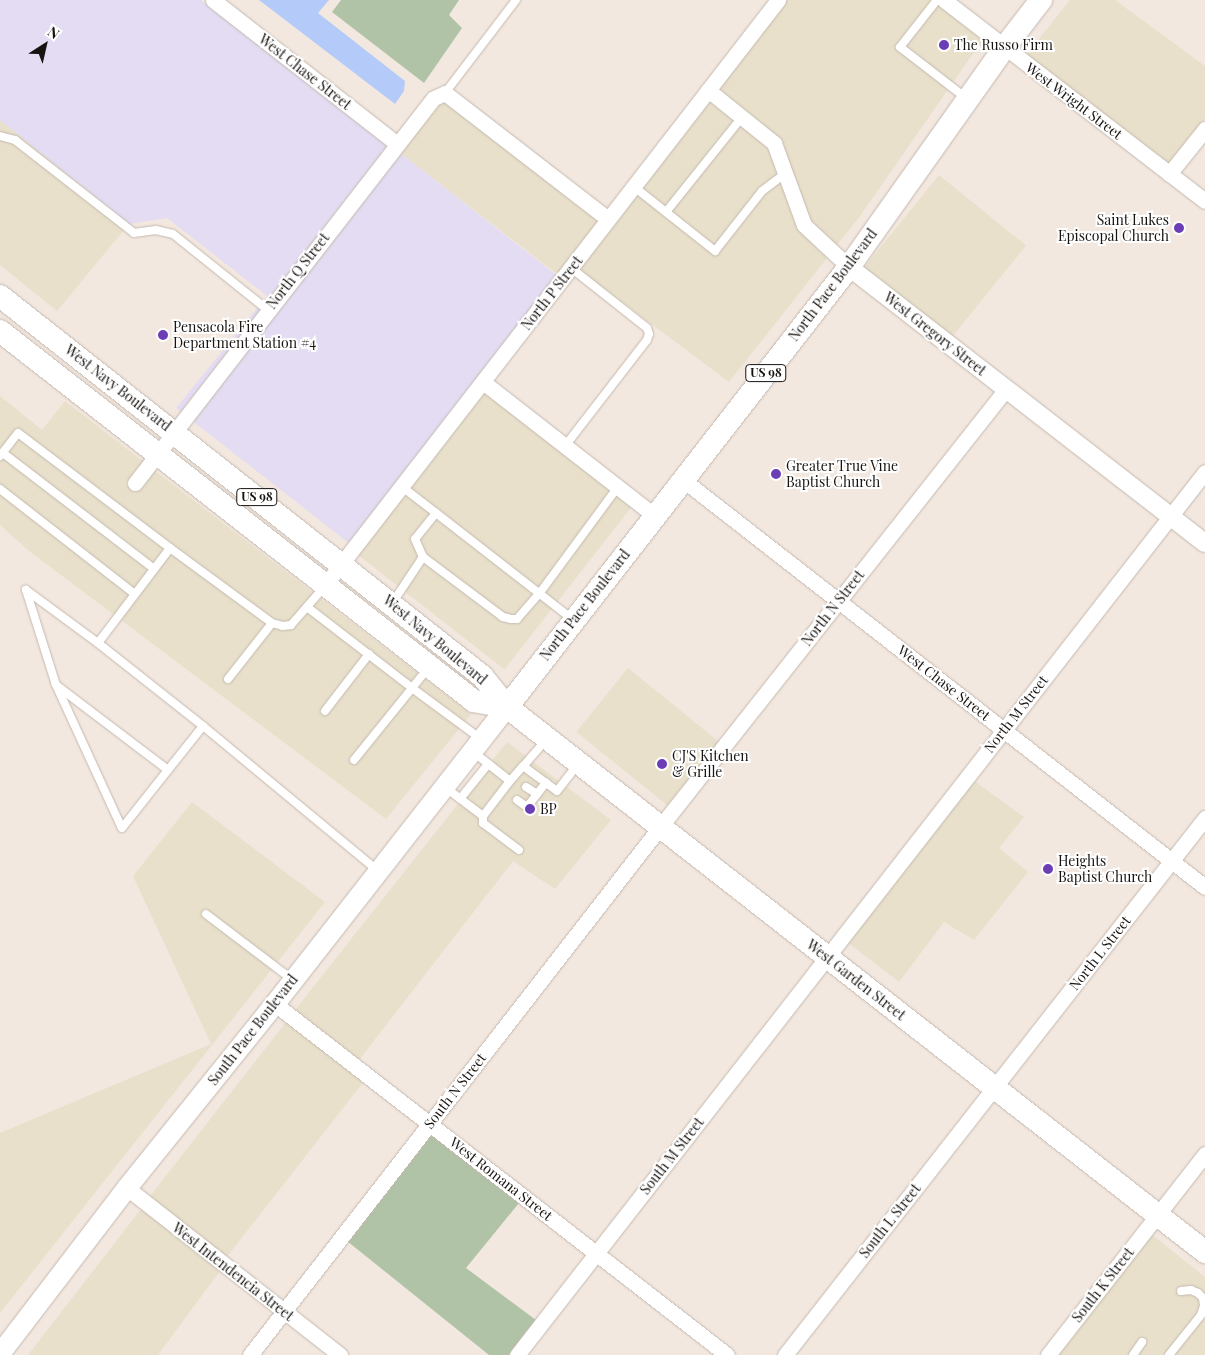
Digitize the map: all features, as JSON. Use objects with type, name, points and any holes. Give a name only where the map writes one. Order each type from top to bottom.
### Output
[{"type":"main road","name":"North Pace Boulevard","points":[[507,707],[654,515],[849,267],[1004,48],[1041,0]]},
{"type":"main road","name":"West Navy Boulevard","points":[[0,296],[482,676],[507,707]]},
{"type":"main road","name":"West Navy Boulevard","points":[[0,331],[474,701],[507,707]]},
{"type":"main road","name":"West Garden Street","points":[[507,707],[1205,1252]]},
{"type":"main road","name":"South Pace Boulevard","points":[[0,1354],[127,1188],[275,1004],[507,707]]},
{"type":"street","name":"West Chase Street","points":[[213,0],[397,144]]},
{"type":"street","name":"North P Street","points":[[325,585],[778,0]]},
{"type":"street","name":"West Wright Street","points":[[944,0],[1205,201]]},
{"type":"street","name":"West Gregory Street","points":[[708,90],[774,143],[804,225],[849,267],[1205,543]]},
{"type":"street","name":"North Q Street","points":[[135,483],[397,144],[434,98],[445,93]]},
{"type":"street","points":[[445,93],[608,219]]},
{"type":"street","points":[[1170,174],[1205,129]]},
{"type":"street","points":[[483,382],[654,515]]},
{"type":"street","name":"North N Street","points":[[660,827],[1006,389]]},
{"type":"street","name":"North M Street","points":[[826,957],[1205,472]]},
{"type":"street","name":"West Chase Street","points":[[682,479],[1205,887]]},
{"type":"street","name":"North L Street","points":[[994,1088],[1205,818]]},
{"type":"street","name":"South N Street","points":[[250,1355],[660,827]]},
{"type":"street","name":"South M Street","points":[[517,1355],[826,957]]},
{"type":"street","name":"West Romana Street","points":[[275,1004],[727,1355]]},
{"type":"street","name":"South L Street","points":[[785,1355],[994,1088]]},
{"type":"street","name":"South K Street","points":[[1053,1353],[1205,1154]]},
{"type":"street","name":"West Intendencia Street","points":[[127,1188],[340,1355]]},
{"type":"lane","points":[[445,93],[516,0]]},
{"type":"lane","points":[[937,0],[900,47],[968,100]]},
{"type":"lane","points":[[666,212],[742,117]]},
{"type":"lane","points":[[0,136],[15,140],[134,233],[156,230],[173,234],[268,310]]},
{"type":"lane","points":[[633,186],[715,251],[762,191],[786,173]]},
{"type":"lane","points":[[565,446],[647,340],[649,334],[647,328],[571,268]]},
{"type":"lane","points":[[154,569],[1,454],[18,433],[272,623],[283,626],[291,625],[325,585]]},
{"type":"lane","points":[[401,486],[574,621]]},
{"type":"lane","points":[[436,513],[415,539],[423,557],[503,617],[517,619],[539,594],[618,487]]},
{"type":"lane","points":[[0,489],[135,594]]},
{"type":"lane","points":[[98,643],[170,548]]},
{"type":"lane","points":[[392,604],[423,557]]},
{"type":"lane","points":[[203,726],[122,828],[56,685],[26,590],[98,643],[203,726],[379,871]]},
{"type":"lane","points":[[307,607],[412,688],[476,745],[488,764],[513,779]]},
{"type":"lane","points":[[228,679],[272,623]]},
{"type":"lane","points":[[326,711],[369,654]]},
{"type":"lane","points":[[354,760],[429,666]]},
{"type":"lane","points":[[56,685],[168,770]]},
{"type":"lane","points":[[519,850],[483,823],[483,816],[547,738]]},
{"type":"lane","points":[[523,766],[557,791],[579,763]]},
{"type":"lane","points":[[460,799],[488,764]]},
{"type":"lane","points":[[517,800],[527,808],[546,783]]},
{"type":"lane","points":[[444,786],[483,816]]},
{"type":"lane","points":[[526,787],[537,794]]},
{"type":"lane","points":[[206,914],[293,980]]},
{"type":"lane","points":[[1170,1355],[1201,1315],[1204,1306],[1204,1298],[1198,1294],[1190,1290],[1182,1292]]},
{"type":"lane","points":[[1133,1355],[1142,1342]]},
{"type":"shaded area","points":[[0,0],[201,0],[387,146],[181,412],[176,408],[267,296],[167,218],[129,224],[0,120]]},
{"type":"shaded area","points":[[787,0],[932,0],[984,42],[972,55],[858,219],[836,246],[810,220],[780,139],[718,88]]},
{"type":"shaded area","points":[[1070,0],[1115,0],[1205,66],[1205,118],[1169,164],[1026,55]]},
{"type":"shaded area","points":[[708,100],[768,148],[797,228],[827,258],[729,382],[578,269]]},
{"type":"shaded area","points":[[443,101],[598,221],[558,275],[399,152],[438,104]]},
{"type":"shaded area","points":[[0,120],[129,224],[57,311],[0,265]]},
{"type":"shaded area","points":[[399,152],[557,276],[349,543],[190,419]]},
{"type":"shaded area","points":[[939,175],[1026,245],[950,340],[863,269]]},
{"type":"shaded area","points":[[484,392],[631,507],[505,669],[357,554]]},
{"type":"shaded area","points":[[0,396],[42,430],[65,401],[144,462],[125,484],[135,493],[154,470],[471,714],[386,819],[29,551],[0,525]]},
{"type":"shaded area","points":[[628,668],[719,742],[667,805],[576,732]]},
{"type":"shaded area","points":[[507,742],[611,820],[555,889],[513,861],[359,1060],[295,1010]]},
{"type":"shaded area","points":[[973,780],[1024,817],[999,848],[1028,872],[974,940],[944,922],[899,982],[847,942]]},
{"type":"shaded area","points":[[192,802],[325,902],[0,1313],[0,1133],[211,1044],[133,876]]},
{"type":"shaded area","points":[[286,1022],[363,1082],[227,1257],[149,1197]]},
{"type":"shaded area","points":[[141,1209],[220,1271],[158,1355],[28,1355]]},
{"type":"shaded area","points":[[1151,1234],[1205,1277],[1205,1355],[1057,1355]]},
{"type":"green space","points":[[341,0],[459,0],[449,15],[462,28],[424,83],[332,12]]},
{"type":"green space","points":[[431,1133],[519,1203],[466,1268],[536,1320],[509,1355],[489,1355],[347,1241]]},
{"type":"water","points":[[259,0],[329,0],[318,13],[405,81],[404,91],[395,104]]},
{"type":"place","name":"The Russo Firm","points":[[944,45]]},
{"type":"place","name":"Saint Lukes Episcopal Church","points":[[1179,228]]},
{"type":"place","name":"Pensacola Fire Department Station #4","points":[[163,335]]},
{"type":"place","name":"Greater True Vine Baptist Church","points":[[776,474]]},
{"type":"place","name":"CJ'S Kitchen & Grille","points":[[662,764]]},
{"type":"place","name":"BP","points":[[530,809]]},
{"type":"place","name":"Heights Baptist Church","points":[[1048,869]]}]
